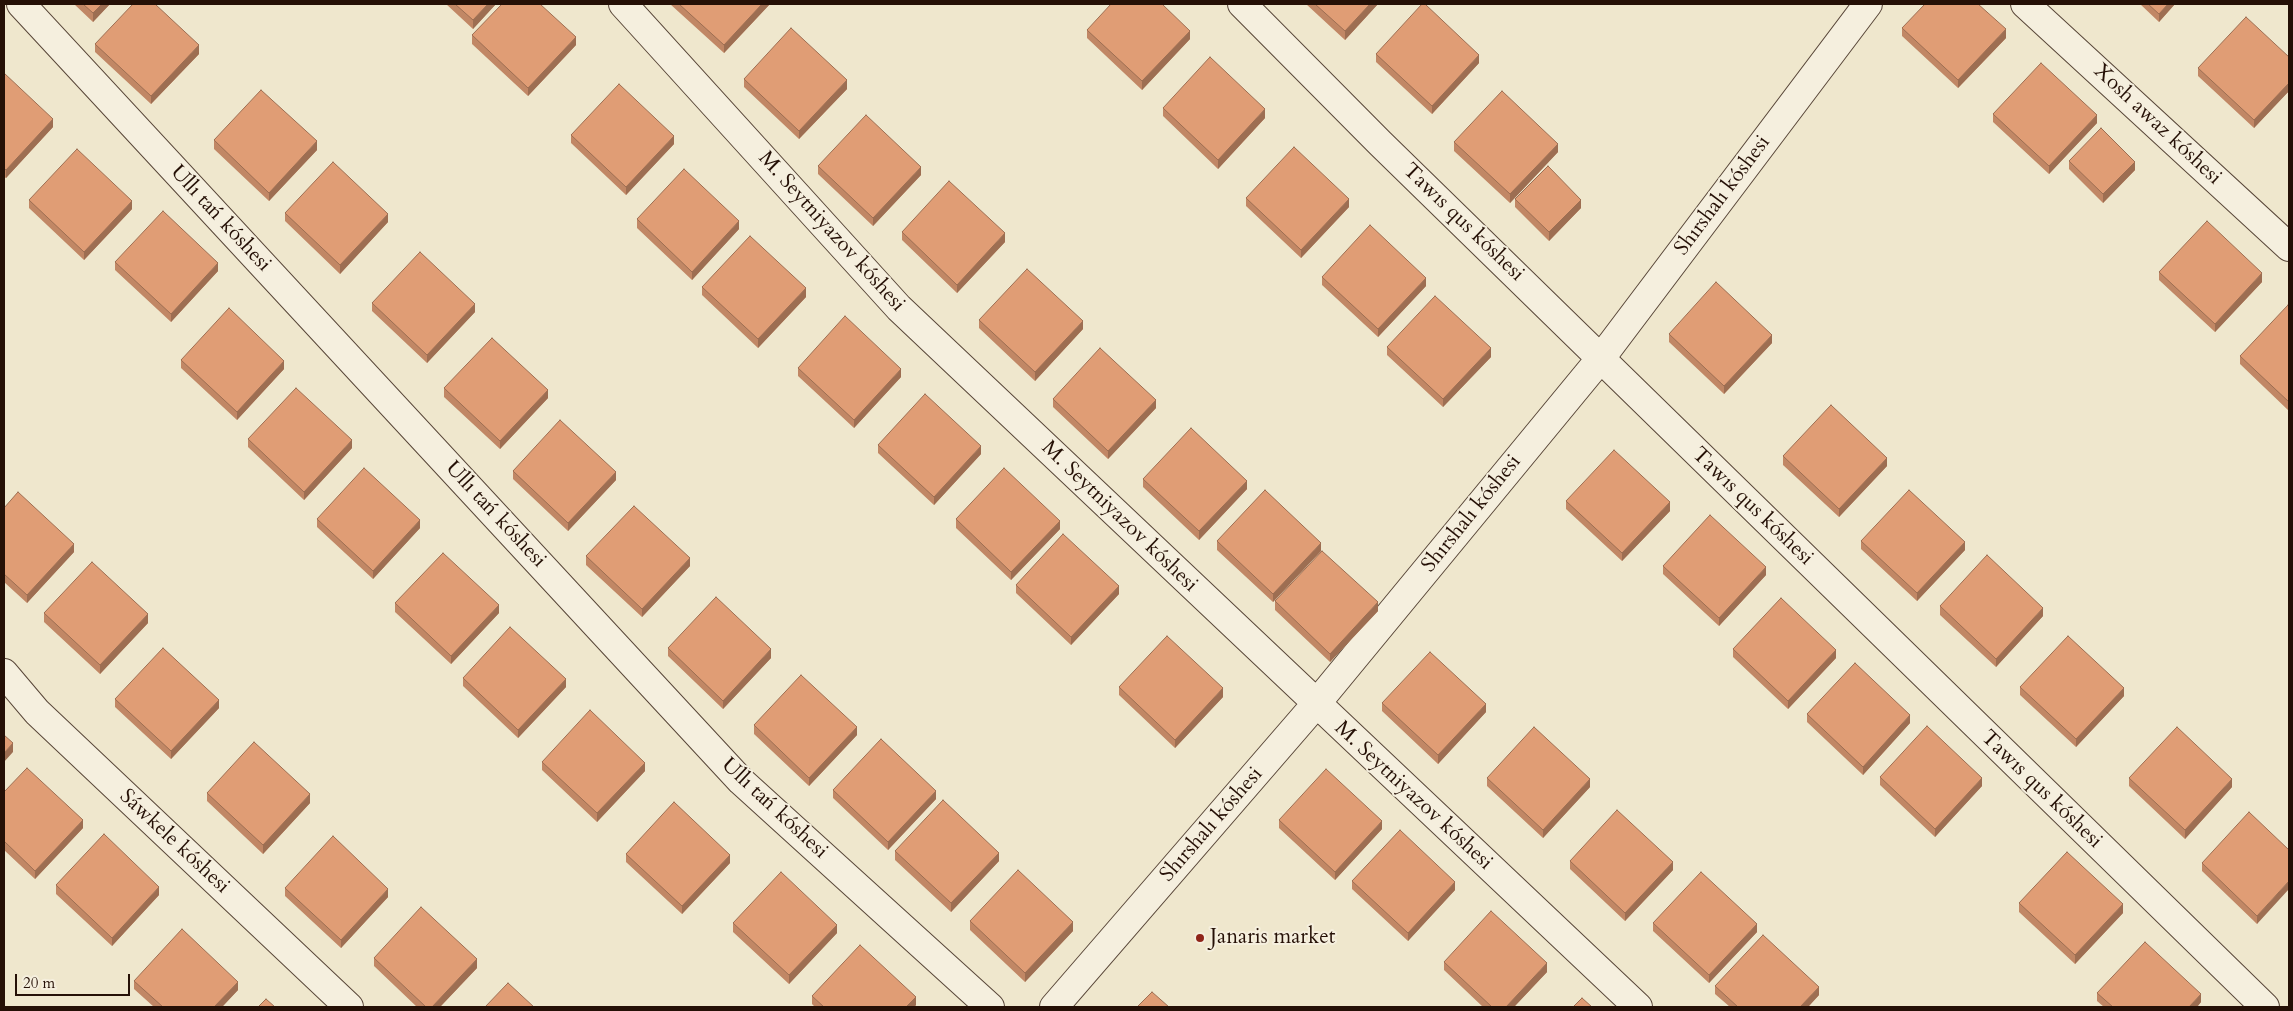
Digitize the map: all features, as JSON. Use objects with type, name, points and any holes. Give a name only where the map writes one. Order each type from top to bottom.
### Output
[{"type":"street","name":"Ullı tań kóshesi","points":[[21,4],[741,780],[990,1007]]},
{"type":"street","name":"M. Seytniyazov kóshesi","points":[[623,4],[899,308],[1638,1007]]},
{"type":"street","name":"Tawıs qus kóshesi","points":[[1242,4],[2264,1007]]},
{"type":"street","name":"Shırshalı kóshesi","points":[[1054,1007],[1316,704],[1601,358],[1868,4]]},
{"type":"street","name":"Xosh awaz kóshesi","points":[[2025,4],[2289,247]]},
{"type":"street","name":"Sáwkele kóshesi","points":[[4,672],[37,712],[350,1007]]},
{"type":"building","points":[[83,4],[102,4],[93,13]]},
{"type":"building","points":[[133,4],[155,4],[199,45],[151,96],[95,44]]},
{"type":"building","points":[[455,4],[488,4],[473,20]]},
{"type":"building","points":[[502,4],[540,4],[576,37],[528,88],[472,35]]},
{"type":"building","points":[[679,4],[762,4],[724,45]]},
{"type":"building","points":[[1111,4],[1162,4],[1190,31],[1142,81],[1087,30]]},
{"type":"building","points":[[1315,4],[1370,4],[1345,31]]},
{"type":"building","points":[[1422,4],[1425,4],[1479,55],[1432,106],[1376,54]]},
{"type":"building","points":[[1925,4],[1978,4],[2006,29],[1958,80],[1902,28]]},
{"type":"building","points":[[2148,4],[2168,4],[2159,14]]},
{"type":"building","points":[[2246,17],[2289,57],[2289,83],[2254,120],[2198,68]]},
{"type":"building","points":[[791,28],[847,80],[799,131],[744,79]]},
{"type":"building","points":[[1210,57],[1265,109],[1218,160],[1163,108]]},
{"type":"building","points":[[2041,63],[2097,115],[2049,166],[1993,114]]},
{"type":"building","points":[[4,73],[53,119],[6,170],[4,168]]},
{"type":"building","points":[[619,84],[674,136],[626,187],[571,135]]},
{"type":"building","points":[[261,90],[317,141],[269,193],[214,140]]},
{"type":"building","points":[[1502,91],[1558,144],[1510,194],[1454,142]]},
{"type":"building","points":[[866,115],[921,167],[873,218],[818,166]]},
{"type":"building","points":[[2101,128],[2135,162],[2103,194],[2069,161]]},
{"type":"building","points":[[1294,147],[1349,199],[1301,250],[1246,198]]},
{"type":"building","points":[[77,149],[132,201],[84,252],[29,200]]},
{"type":"building","points":[[333,162],[388,214],[340,265],[285,213]]},
{"type":"building","points":[[1548,166],[1581,200],[1549,232],[1515,199]]},
{"type":"building","points":[[684,169],[739,221],[692,272],[637,219]]},
{"type":"building","points":[[949,181],[1005,233],[957,285],[902,232]]},
{"type":"building","points":[[163,211],[218,263],[171,314],[115,262]]},
{"type":"building","points":[[2207,221],[2262,273],[2215,324],[2159,272]]},
{"type":"building","points":[[1370,225],[1426,278],[1378,329],[1322,277]]},
{"type":"building","points":[[750,236],[806,288],[758,339],[702,287]]},
{"type":"building","points":[[420,252],[475,304],[427,355],[372,303]]},
{"type":"building","points":[[1027,269],[1083,321],[1035,372],[979,320]]},
{"type":"building","points":[[1716,282],[1772,335],[1724,386],[1669,334]]},
{"type":"building","points":[[1435,296],[1491,348],[1443,399],[1387,347]]},
{"type":"building","points":[[2289,306],[2289,402],[2240,356]]},
{"type":"building","points":[[229,308],[284,361],[237,412],[181,360]]},
{"type":"building","points":[[845,316],[901,369],[854,420],[798,368]]},
{"type":"building","points":[[492,338],[548,390],[500,441],[444,388]]},
{"type":"building","points":[[1100,348],[1156,400],[1108,451],[1053,399]]},
{"type":"building","points":[[296,388],[352,440],[304,492],[248,439]]},
{"type":"building","points":[[925,394],[981,446],[934,497],[878,445]]},
{"type":"building","points":[[1831,405],[1887,458],[1839,509],[1783,456]]},
{"type":"building","points":[[560,420],[616,472],[568,523],[513,471]]},
{"type":"building","points":[[1191,428],[1247,481],[1199,531],[1143,479]]},
{"type":"building","points":[[1614,450],[1670,502],[1622,553],[1566,501]]},
{"type":"building","points":[[364,468],[420,520],[373,571],[317,519]]},
{"type":"building","points":[[1004,468],[1060,521],[1011,572],[956,519]]},
{"type":"building","points":[[1265,490],[1321,543],[1273,594],[1217,541]]},
{"type":"building","points":[[1909,490],[1965,542],[1917,593],[1861,541]]},
{"type":"building","points":[[18,492],[74,544],[27,595],[4,574],[4,508]]},
{"type":"building","points":[[634,506],[690,558],[642,609],[586,556]]},
{"type":"building","points":[[1710,515],[1766,567],[1719,618],[1663,566]]},
{"type":"building","points":[[1063,534],[1119,586],[1071,637],[1016,585]]},
{"type":"building","points":[[1322,551],[1378,602],[1330,654],[1275,601]]},
{"type":"building","points":[[443,553],[499,605],[451,656],[395,603]]},
{"type":"building","points":[[1987,555],[2043,608],[1996,659],[1940,606]]},
{"type":"building","points":[[92,562],[148,614],[100,665],[44,613]]},
{"type":"building","points":[[716,597],[771,649],[723,701],[668,648]]},
{"type":"building","points":[[1781,598],[1836,650],[1788,701],[1733,649]]},
{"type":"building","points":[[510,627],[566,679],[518,730],[463,678]]},
{"type":"building","points":[[1167,636],[1223,688],[1175,740],[1119,687]]},
{"type":"building","points":[[2068,636],[2124,688],[2076,739],[2020,687]]},
{"type":"building","points":[[163,648],[219,700],[171,751],[115,699]]},
{"type":"building","points":[[1430,652],[1486,704],[1438,755],[1382,703]]},
{"type":"building","points":[[1855,663],[1910,715],[1863,767],[1807,714]]},
{"type":"building","points":[[801,675],[857,727],[809,778],[754,725]]},
{"type":"building","points":[[590,710],[645,763],[597,813],[542,762]]},
{"type":"building","points":[[1927,726],[1982,778],[1935,829],[1880,777]]},
{"type":"building","points":[[1534,727],[1590,779],[1543,830],[1487,778]]},
{"type":"building","points":[[2177,727],[2232,779],[2185,830],[2129,778]]},
{"type":"building","points":[[4,735],[13,743],[4,753]]},
{"type":"building","points":[[881,739],[936,791],[888,842],[833,790]]},
{"type":"building","points":[[254,742],[310,794],[263,845],[207,793]]},
{"type":"building","points":[[27,768],[83,820],[35,871],[4,841],[4,792]]},
{"type":"building","points":[[1326,769],[1382,821],[1335,872],[1279,820]]},
{"type":"building","points":[[943,800],[999,853],[951,903],[895,851]]},
{"type":"building","points":[[674,802],[730,855],[682,906],[626,854]]},
{"type":"building","points":[[1617,810],[1673,862],[1625,913],[1570,861]]},
{"type":"building","points":[[2249,812],[2289,850],[2289,881],[2257,916],[2202,863]]},
{"type":"building","points":[[1400,830],[1455,882],[1408,933],[1352,881]]},
{"type":"building","points":[[104,834],[159,887],[112,938],[56,885]]},
{"type":"building","points":[[333,836],[388,889],[341,940],[285,888]]},
{"type":"building","points":[[2067,852],[2123,904],[2075,955],[2019,903]]},
{"type":"building","points":[[1018,870],[1073,922],[1025,973],[970,921]]},
{"type":"building","points":[[781,872],[837,925],[789,975],[733,923]]},
{"type":"building","points":[[1701,872],[1757,924],[1709,975],[1653,923]]},
{"type":"building","points":[[421,907],[477,959],[432,1007],[426,1007],[374,958]]},
{"type":"building","points":[[1491,911],[1547,963],[1506,1007],[1492,1007],[1444,962]]},
{"type":"building","points":[[182,929],[238,982],[214,1007],[163,1007],[134,981]]},
{"type":"building","points":[[1763,935],[1819,987],[1800,1007],[1738,1007],[1715,986]]},
{"type":"building","points":[[2145,942],[2201,994],[2189,1007],[2113,1007],[2097,993]]},
{"type":"building","points":[[860,945],[916,997],[906,1007],[824,1007],[812,996]]},
{"type":"building","points":[[508,983],[534,1007],[485,1007]]},
{"type":"building","points":[[1152,992],[1169,1007],[1137,1007]]},
{"type":"building","points":[[1582,998],[1592,1007],[1573,1007]]},
{"type":"building","points":[[266,999],[275,1007],[258,1007]]},
{"type":"place","name":"Janaris market","points":[[1200,938]]}]
